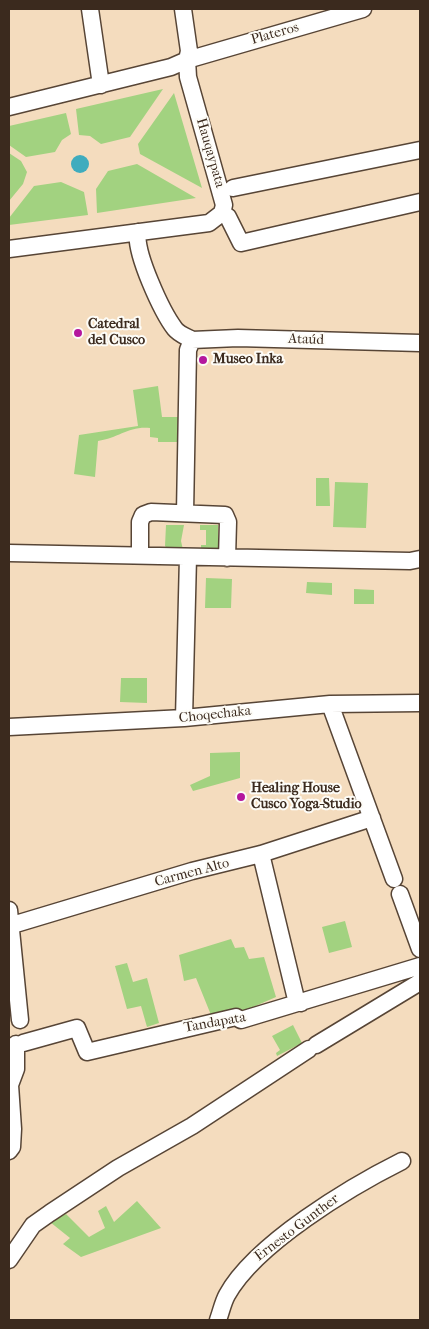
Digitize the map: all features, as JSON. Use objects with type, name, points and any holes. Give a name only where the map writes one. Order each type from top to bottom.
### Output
[{"type":"street","points":[[90,9],[101,85]]},
{"type":"street","name":"Hauqaypata","points":[[182,9],[189,51],[187,60],[188,77],[224,205],[222,212]]},
{"type":"street","name":"Plateros","points":[[187,60],[363,9]]},
{"type":"street","points":[[9,107],[171,67],[187,60]]},
{"type":"street","points":[[233,188],[420,150]]},
{"type":"street","points":[[9,249],[209,223],[222,212],[228,217],[241,243],[420,202]]},
{"type":"street","points":[[138,232],[136,241],[146,272],[176,331],[192,340],[188,350],[185,513]]},
{"type":"street","name":"Ataúd","points":[[192,340],[238,338],[420,343]]},
{"type":"street","points":[[140,554],[140,522],[143,515],[150,512],[185,513],[225,515],[228,522],[228,558]]},
{"type":"street","points":[[9,552],[140,554],[228,558],[410,561],[420,559]]},
{"type":"street","points":[[184,718],[188,557]]},
{"type":"street","name":"Choqechaka","points":[[9,727],[184,718],[330,704],[420,703]]},
{"type":"street","points":[[330,704],[420,949]]},
{"type":"street","name":"Carmen Alto","points":[[10,920],[261,854],[372,818]]},
{"type":"street","points":[[261,854],[296,999],[302,1002]]},
{"type":"street","points":[[10,920],[20,1020]]},
{"type":"street","name":"Tandapata","points":[[9,1152],[12,1147],[13,1129],[10,1085],[16,1069],[20,1043],[77,1028],[87,1052],[207,1024],[236,1018],[241,1020],[420,966]]},
{"type":"street","points":[[9,1260],[33,1225],[50,1213],[118,1168],[192,1126],[313,1047],[420,982]]},
{"type":"street","name":"Ernesto Gunther","points":[[218,1320],[227,1295],[251,1263],[270,1246],[337,1198],[402,1161]]},
{"type":"green space","points":[[163,89],[130,137],[101,144],[90,136],[79,135],[76,109]]},
{"type":"green space","points":[[174,93],[202,188],[140,154],[138,144]]},
{"type":"green space","points":[[66,113],[71,134],[62,140],[55,152],[26,157],[9,145],[9,126]]},
{"type":"green space","points":[[9,153],[21,161],[27,172],[23,184],[9,201]]},
{"type":"green space","points":[[137,164],[196,198],[97,213],[96,189],[108,171]]},
{"type":"green space","points":[[61,182],[84,192],[88,215],[9,225],[9,218],[34,186]]},
{"type":"green space","points":[[158,386],[162,417],[183,417],[181,442],[158,442],[158,438],[150,437],[150,428],[129,430],[98,441],[95,477],[74,474],[79,435],[138,426],[133,390]]},
{"type":"green space","points":[[316,478],[329,478],[330,506],[316,506]]},
{"type":"green space","points":[[335,482],[368,483],[366,528],[333,527]]},
{"type":"green space","points":[[166,525],[184,525],[181,541],[183,550],[167,548],[165,546]]},
{"type":"green space","points":[[200,525],[218,525],[218,550],[201,550],[201,545],[206,545],[206,530],[200,530]]},
{"type":"green space","points":[[206,578],[232,579],[231,608],[205,608]]},
{"type":"green space","points":[[307,582],[332,583],[332,595],[306,593]]},
{"type":"green space","points":[[354,589],[374,590],[374,604],[354,604]]},
{"type":"green space","points":[[121,678],[147,678],[147,703],[120,702]]},
{"type":"green space","points":[[240,752],[240,778],[193,791],[190,785],[210,776],[210,753]]},
{"type":"green space","points":[[345,921],[352,947],[329,953],[322,927]]},
{"type":"green space","points":[[231,939],[235,948],[244,947],[249,959],[264,957],[276,997],[237,1014],[211,1015],[196,978],[184,981],[179,955]]},
{"type":"green space","points":[[127,963],[133,982],[147,978],[159,1023],[147,1027],[141,1006],[127,1009],[115,966]]},
{"type":"green space","points":[[293,1025],[302,1043],[277,1056],[276,1053],[280,1050],[272,1036]]},
{"type":"green space","points":[[137,1201],[161,1228],[81,1257],[63,1244],[70,1238],[50,1222],[66,1214],[89,1237],[105,1228],[98,1211],[106,1206],[114,1222]]},
{"type":"water","points":[[80,155],[86,158],[89,164],[86,170],[80,173],[74,170],[71,164],[74,158]]},
{"type":"place","name":"Catedral del Cusco","points":[[78,333]]},
{"type":"place","name":"Museo Inka","points":[[203,360]]},
{"type":"place","name":"Healing House Cusco Yoga-Studio","points":[[241,797]]}]
